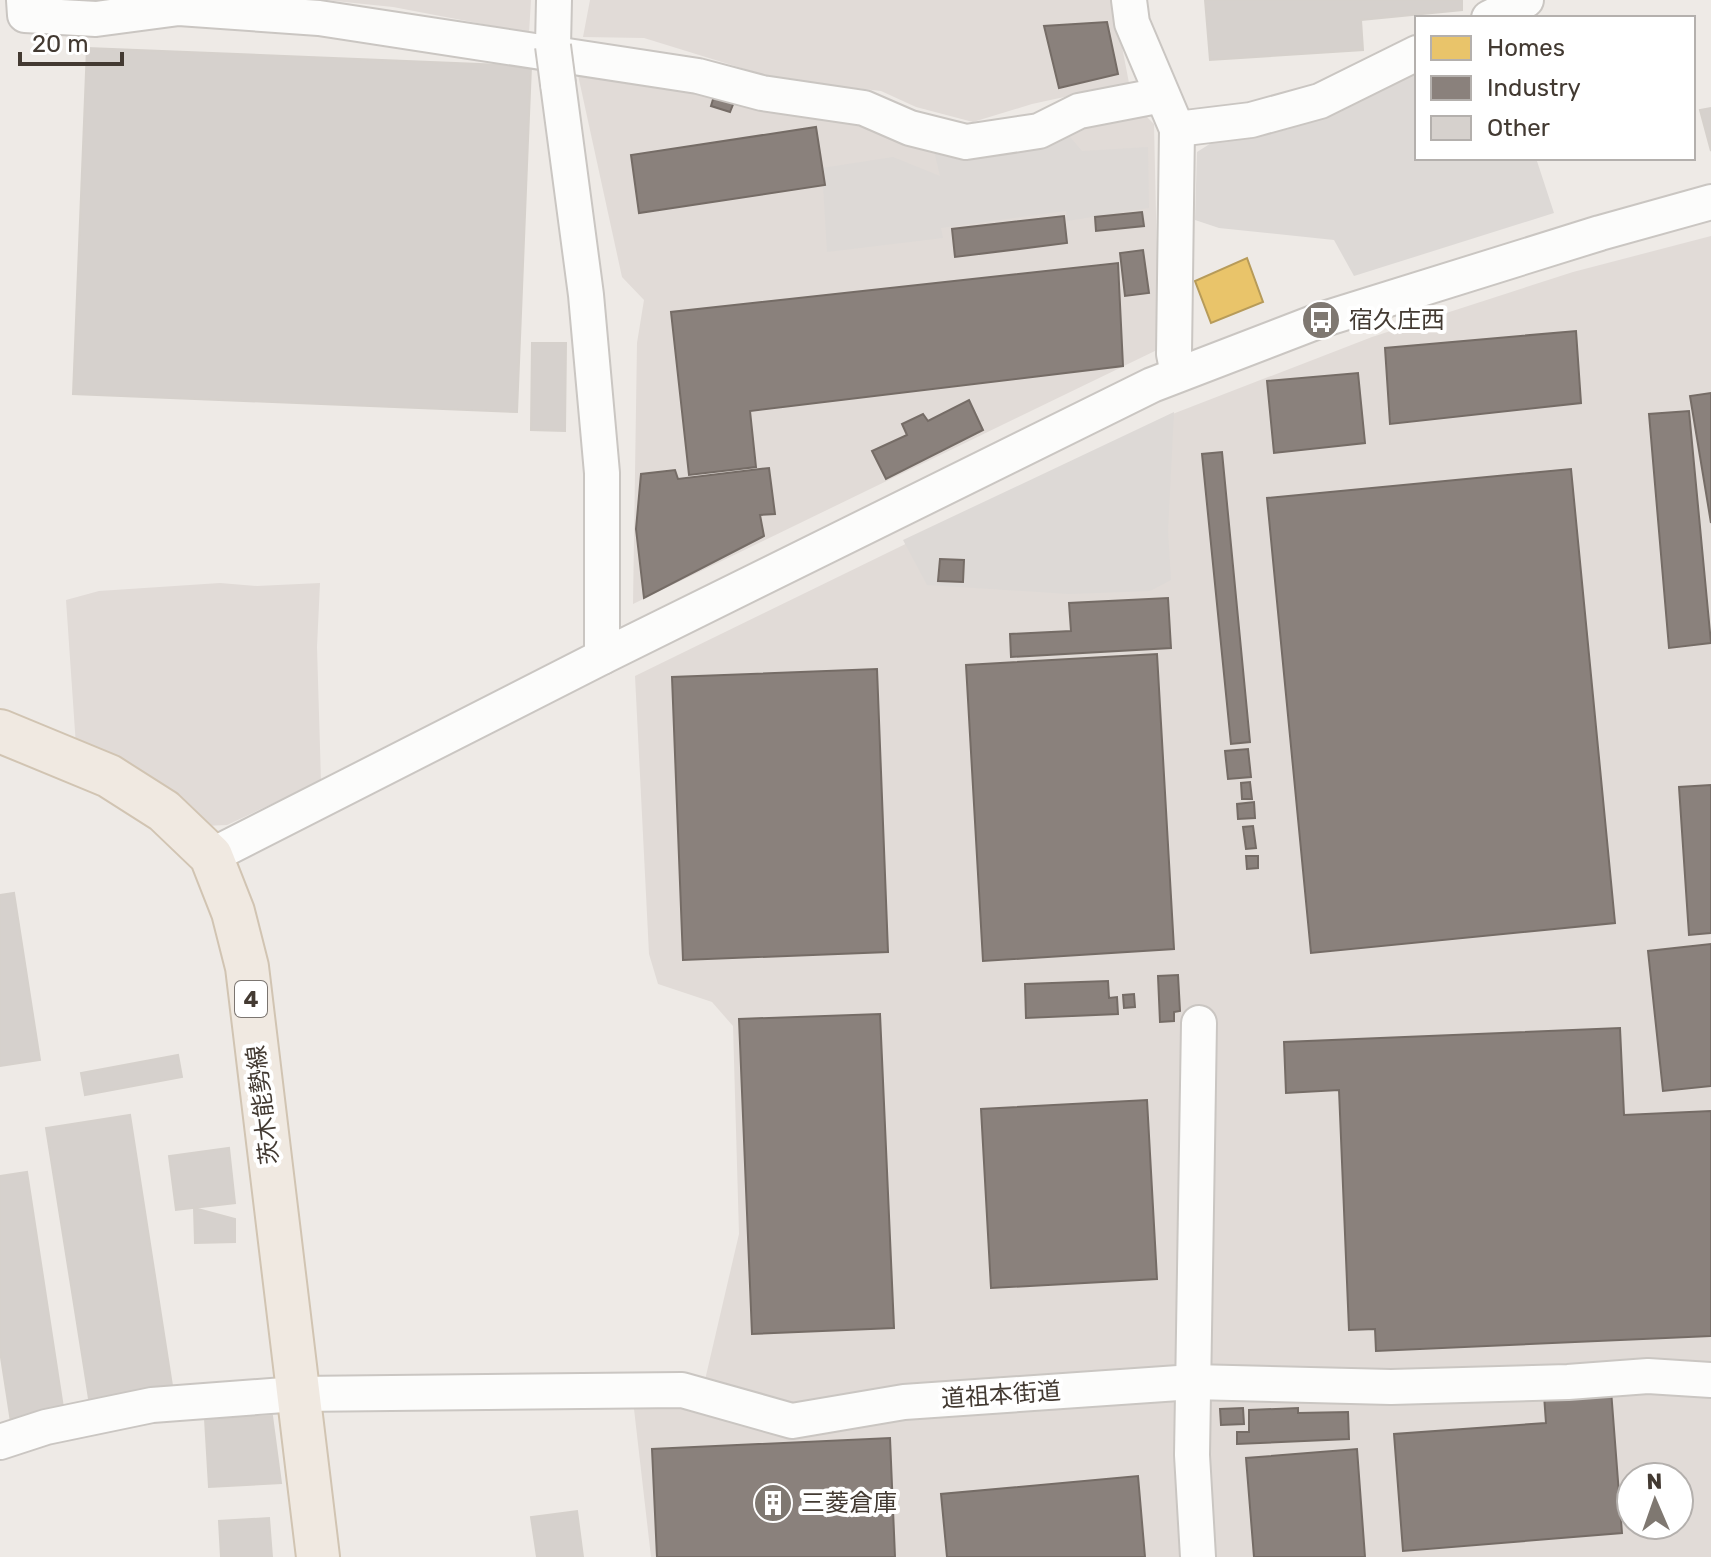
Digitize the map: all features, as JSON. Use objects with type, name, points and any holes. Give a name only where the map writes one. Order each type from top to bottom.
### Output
[{"type":"main road","name":"茨木能勢線","points":[[0,731],[109,776],[164,811],[211,856],[233,912],[247,967],[318,1557]]},
{"type":"street","points":[[24,0],[25,15],[96,19],[179,8],[303,17],[585,57],[698,76],[762,93],[864,108],[910,128],[966,142],[1039,131],[1079,111],[1162,95]]},
{"type":"street","points":[[554,0],[553,46],[586,295],[602,473],[602,657]]},
{"type":"street","points":[[1129,0],[1132,23],[1177,129],[1174,354],[1178,374]]},
{"type":"street","points":[[1493,16],[1526,0]]},
{"type":"street","points":[[1177,129],[1251,120],[1320,101],[1415,54]]},
{"type":"street","points":[[211,856],[602,657],[1178,374],[1321,320],[1600,233],[1711,202]]},
{"type":"street","points":[[1198,1557],[1192,1455],[1199,1023]]},
{"type":"street","name":"道祖本街道","points":[[0,1442],[46,1427],[152,1405],[297,1394],[682,1390],[792,1421],[904,1402],[1193,1382],[1391,1387],[1568,1382],[1648,1376],[1711,1380]]},
{"type":"shaded area","points":[[325,0],[531,0],[529,33],[393,7]]},
{"type":"shaded area","points":[[590,0],[1113,0],[1129,83],[1032,104],[973,122],[916,107],[881,91],[777,79],[644,38],[583,37]]},
{"type":"shaded area","points":[[602,66],[834,112],[931,146],[1143,113],[1154,124],[1159,349],[633,604],[637,343],[644,300],[622,277],[578,75]]},
{"type":"shaded area","points":[[1415,68],[1415,160],[1537,160],[1554,213],[1354,276],[1334,240],[1219,228],[1195,220],[1197,152],[1216,140],[1249,139],[1289,129]]},
{"type":"shaded area","points":[[1065,131],[1082,151],[1148,147],[1149,208],[1067,221],[1066,211],[941,228],[943,238],[827,252],[822,168],[893,157],[940,176],[934,151]]},
{"type":"shaded area","points":[[1711,236],[1711,1557],[651,1557],[634,1409],[705,1380],[739,1234],[733,1026],[712,1002],[658,984],[649,954],[635,676],[1170,415],[1372,337],[1573,272]]},
{"type":"shaded area","points":[[1174,412],[1168,531],[1171,580],[1150,591],[1070,594],[927,585],[903,540]]},
{"type":"shaded area","points":[[220,583],[257,586],[320,583],[317,647],[321,781],[227,825],[204,826],[76,746],[66,600],[99,591]]},
{"type":"building: Homes","points":[[1247,258],[1263,302],[1211,323],[1195,281]]},
{"type":"building: Industry","points":[[1107,22],[1118,74],[1059,88],[1044,26]]},
{"type":"building: Industry","points":[[714,96],[734,102],[730,112],[711,106]]},
{"type":"building: Industry","points":[[816,127],[825,185],[639,213],[631,155]]},
{"type":"building: Industry","points":[[1142,212],[1144,226],[1096,231],[1095,217]]},
{"type":"building: Industry","points":[[1064,216],[1067,243],[955,257],[952,229]]},
{"type":"building: Industry","points":[[1143,250],[1149,293],[1125,296],[1120,253]]},
{"type":"building: Industry","points":[[1118,263],[1123,366],[750,411],[756,467],[689,475],[671,312]]},
{"type":"building: Industry","points":[[1576,331],[1581,403],[1390,424],[1385,348]]},
{"type":"building: Industry","points":[[1358,373],[1365,443],[1274,453],[1267,381]]},
{"type":"building: Industry","points":[[1711,393],[1711,523],[1690,396]]},
{"type":"building: Industry","points":[[969,400],[983,430],[886,479],[872,451],[907,435],[902,424],[923,414],[928,421]]},
{"type":"building: Industry","points":[[1689,411],[1711,643],[1669,648],[1649,414]]},
{"type":"building: Industry","points":[[1222,452],[1250,742],[1231,744],[1202,454]]},
{"type":"building: Industry","points":[[769,468],[775,514],[760,515],[764,536],[644,598],[636,529],[641,474],[675,470],[678,479]]},
{"type":"building: Industry","points":[[1571,469],[1615,923],[1311,953],[1267,498]]},
{"type":"building: Industry","points":[[940,559],[964,560],[963,582],[938,581]]},
{"type":"building: Industry","points":[[1168,598],[1171,648],[1011,657],[1010,634],[1071,631],[1069,603]]},
{"type":"building: Industry","points":[[1157,654],[1174,949],[983,961],[966,665]]},
{"type":"building: Industry","points":[[877,669],[888,952],[683,960],[672,677]]},
{"type":"building: Industry","points":[[1248,749],[1251,777],[1228,779],[1225,751]]},
{"type":"building: Industry","points":[[1250,782],[1252,799],[1242,799],[1241,783]]},
{"type":"building: Industry","points":[[1711,785],[1711,933],[1689,935],[1679,787]]},
{"type":"building: Industry","points":[[1254,802],[1255,818],[1238,819],[1237,804]]},
{"type":"building: Industry","points":[[1253,826],[1256,848],[1246,849],[1243,827]]},
{"type":"building: Industry","points":[[1246,856],[1258,856],[1258,868],[1247,869]]},
{"type":"building: Industry","points":[[1711,944],[1711,1086],[1663,1091],[1648,951]]},
{"type":"building: Industry","points":[[1178,975],[1180,1011],[1174,1012],[1174,1021],[1160,1022],[1158,976]]},
{"type":"building: Industry","points":[[1108,981],[1109,998],[1117,997],[1118,1014],[1026,1018],[1025,984]]},
{"type":"building: Industry","points":[[1134,994],[1135,1007],[1124,1008],[1123,995]]},
{"type":"building: Industry","points":[[880,1014],[894,1328],[752,1334],[739,1019]]},
{"type":"building: Industry","points":[[1620,1028],[1624,1115],[1711,1111],[1711,1336],[1376,1351],[1375,1329],[1349,1330],[1339,1090],[1286,1093],[1284,1042]]},
{"type":"building: Industry","points":[[1147,1100],[1157,1279],[991,1288],[981,1109]]},
{"type":"building: Industry","points":[[1611,1390],[1616,1461],[1615,1534],[1403,1551],[1394,1434],[1546,1423],[1544,1395]]},
{"type":"building: Industry","points":[[1243,1408],[1244,1424],[1221,1425],[1220,1409]]},
{"type":"building: Industry","points":[[1298,1408],[1298,1413],[1348,1412],[1349,1439],[1237,1444],[1237,1432],[1249,1432],[1249,1410]]},
{"type":"building: Industry","name":"三菱倉庫","points":[[890,1438],[895,1557],[657,1557],[652,1449]]},
{"type":"building: Industry","points":[[1357,1449],[1365,1557],[1254,1557],[1246,1458]]},
{"type":"building: Industry","points":[[1138,1476],[1145,1557],[947,1557],[941,1494]]},
{"type":"building: Other","points":[[1205,0],[1462,0],[1462,10],[1361,20],[1363,50],[1210,60]]},
{"type":"building: Other","points":[[87,48],[531,66],[517,412],[73,394]]},
{"type":"building: Other","points":[[1711,108],[1711,151],[1700,110]]},
{"type":"building: Other","points":[[532,343],[566,343],[565,431],[531,430]]},
{"type":"building: Other","points":[[14,893],[40,1060],[0,1066],[0,895]]},
{"type":"building: Other","points":[[178,1055],[182,1077],[85,1095],[81,1073]]},
{"type":"building: Other","points":[[130,1115],[173,1392],[90,1405],[46,1128]]},
{"type":"building: Other","points":[[229,1148],[235,1203],[176,1210],[169,1156]]},
{"type":"building: Other","points":[[27,1172],[64,1414],[11,1422],[0,1351],[0,1176]]},
{"type":"building: Other","points":[[194,1208],[235,1219],[235,1242],[195,1243]]},
{"type":"building: Other","points":[[272,1416],[281,1483],[209,1487],[205,1419]]},
{"type":"building: Other","points":[[577,1511],[583,1557],[537,1557],[531,1517]]},
{"type":"building: Other","points":[[269,1518],[272,1557],[221,1557],[219,1521]]},
{"type":"place","name":"宿久庄西","points":[[1321,320]]},
{"type":"place","name":"三菱倉庫","points":[[773,1503]]}]
